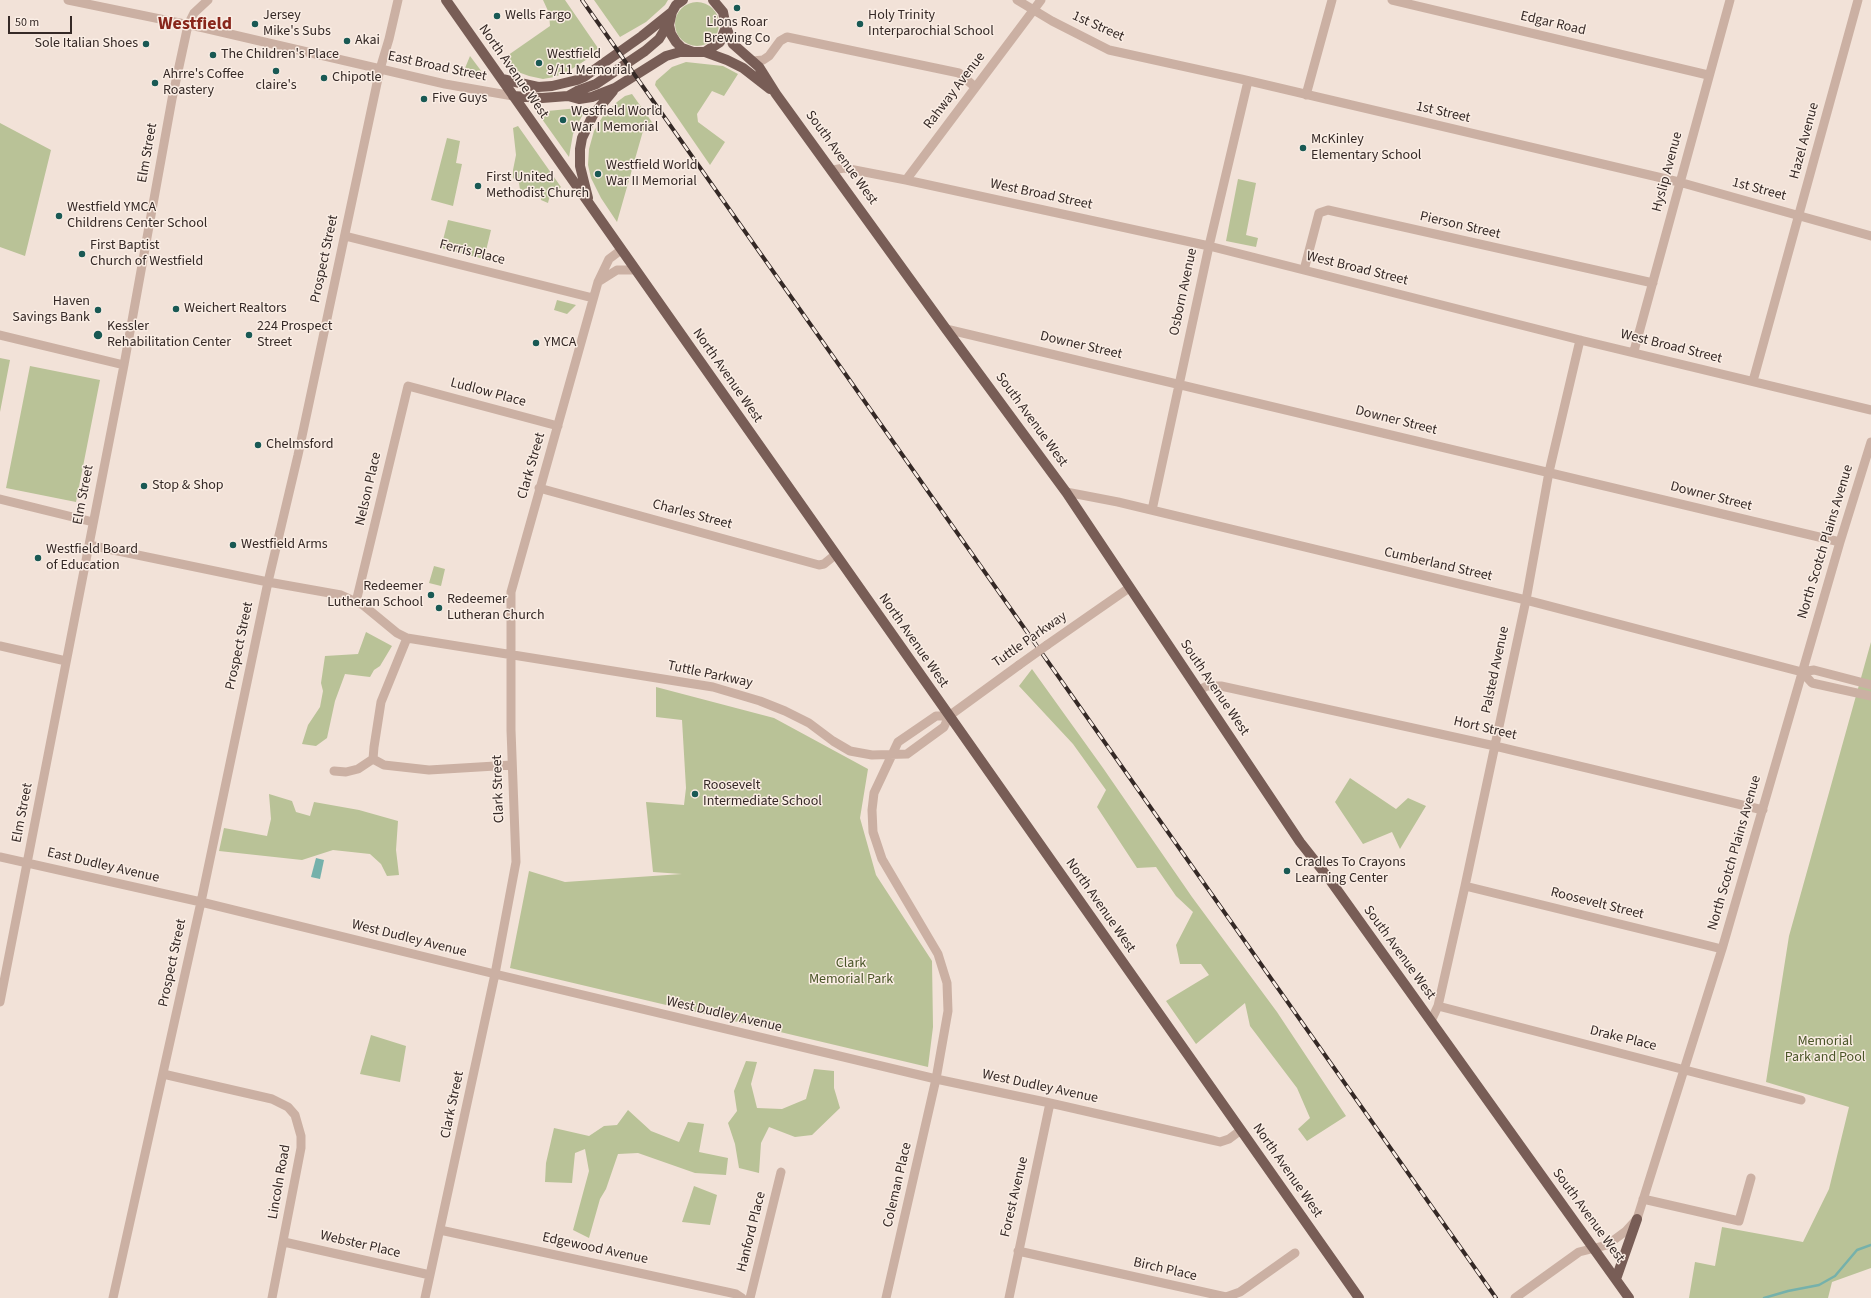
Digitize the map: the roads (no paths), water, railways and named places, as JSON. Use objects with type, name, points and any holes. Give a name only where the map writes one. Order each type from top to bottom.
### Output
[{"type":"main road","name":"North Avenue West","points":[[446,0],[1359,1298]]},
{"type":"main road","name":"South Avenue West","points":[[715,1],[723,12],[726,27],[733,44],[753,61],[833,170],[946,329],[1066,492],[1300,842],[1330,880],[1629,1298]]},
{"type":"main road","points":[[502,79],[538,87],[552,86],[577,80],[584,77],[642,36],[676,7]]},
{"type":"main road","points":[[676,7],[671,34],[682,48],[693,52]]},
{"type":"main road","name":"East Broad Street","points":[[568,96],[596,84],[645,51],[659,39],[676,7]]},
{"type":"main road","points":[[705,52],[720,42],[726,27]]},
{"type":"main road","name":"East Broad Street","points":[[513,96],[542,98],[568,96],[579,99],[592,97],[615,88],[666,56],[680,52],[705,52]]},
{"type":"main road","name":"South Avenue West","points":[[705,52],[743,68],[776,94]]},
{"type":"main road","points":[[590,206],[580,166],[580,149],[585,132],[593,115],[615,88]]},
{"type":"main road","points":[[1616,1279],[1637,1219]]},
{"type":"street","name":"East Broad Street","points":[[68,0],[188,25],[452,85],[513,96]]},
{"type":"street","name":"Elm Street","points":[[0,1002],[124,365],[172,99],[188,25],[194,13],[208,0]]},
{"type":"street","name":"Prospect Street","points":[[113,1298],[163,1074],[268,582],[298,455],[380,68],[389,39],[398,0]]},
{"type":"street","name":"1st Street","points":[[1017,0],[1052,21],[1109,50],[1679,182],[1871,236]]},
{"type":"street","name":"Rahway Avenue","points":[[906,180],[1041,0]]},
{"type":"street","points":[[1306,95],[1332,0]]},
{"type":"street","name":"Edgar Road","points":[[1392,0],[1708,75]]},
{"type":"street","name":"Hyslip Avenue","points":[[1634,352],[1708,75],[1730,0]]},
{"type":"street","name":"Hazel Avenue","points":[[1753,381],[1858,0]]},
{"type":"street","points":[[753,61],[763,60],[769,56],[780,41],[787,37],[959,73],[975,87]]},
{"type":"street","name":"Osborn Avenue","points":[[1152,510],[1209,246],[1248,81]]},
{"type":"street","name":"West Broad Street","points":[[833,170],[844,168],[906,180],[1209,246],[1580,340],[1871,410]]},
{"type":"street","name":"Pierson Street","points":[[1304,270],[1319,213],[1328,210],[1653,283]]},
{"type":"street","name":"Ferris Place","points":[[345,236],[593,298]]},
{"type":"street","name":"Clark Street","points":[[425,1298],[495,974],[516,862],[512,765],[510,654],[511,592],[598,282],[609,259],[621,250]]},
{"type":"street","points":[[598,282],[617,270],[635,270]]},
{"type":"street","name":"Downer Street","points":[[946,329],[1179,383],[1840,542]]},
{"type":"street","points":[[0,335],[124,365]]},
{"type":"street","name":"Palsted Avenue","points":[[1431,1020],[1438,1006],[1465,886],[1526,600],[1549,472],[1580,340]]},
{"type":"street","name":"Nelson Place","points":[[356,602],[408,386],[411,386]]},
{"type":"street","name":"Ludlow Place","points":[[411,386],[558,426]]},
{"type":"street","name":"North Scotch Plains Avenue","points":[[1515,1298],[1578,1252],[1607,1245],[1620,1237],[1637,1219],[1722,949],[1840,542],[1871,442]]},
{"type":"street","name":"Charles Street","points":[[539,488],[819,565],[824,564],[835,555]]},
{"type":"street","name":"Cumberland Street","points":[[1066,492],[1152,510],[1526,600],[1802,672],[1814,670],[1871,685]]},
{"type":"street","points":[[0,499],[93,522]]},
{"type":"street","points":[[89,545],[268,582],[341,595],[356,602],[397,633],[407,638],[381,702],[373,759]]},
{"type":"street","name":"Tuttle Parkway","points":[[407,638],[713,687],[760,700],[785,711],[809,723],[833,741],[850,751],[872,755],[907,754],[944,727],[949,716],[1129,588]]},
{"type":"street","points":[[0,646],[66,661]]},
{"type":"street","name":"Cumberland Street","points":[[1802,672],[1812,683],[1871,696]]},
{"type":"street","name":"Hort Street","points":[[1199,690],[1207,686],[1221,686],[1495,746],[1763,810]]},
{"type":"street","name":"Tuttle Parkway","points":[[936,1079],[948,1011],[947,983],[938,954],[882,859],[873,832],[872,810],[874,793],[898,742],[936,716],[949,716]]},
{"type":"street","points":[[373,759],[384,765],[428,770],[512,765]]},
{"type":"street","points":[[334,771],[346,772],[358,769],[373,759]]},
{"type":"street","name":"East Dudley Avenue","points":[[0,856],[200,902]]},
{"type":"street","name":"Roosevelt Street","points":[[1465,886],[1722,949]]},
{"type":"street","name":"West Dudley Avenue","points":[[200,902],[936,1079],[1050,1103],[1220,1142],[1229,1139],[1241,1130]]},
{"type":"street","name":"Drake Place","points":[[1438,1006],[1800,1100]]},
{"type":"street","name":"Lincoln Road","points":[[163,1074],[272,1099],[288,1107],[295,1115],[301,1136],[301,1148],[272,1298]]},
{"type":"street","name":"Coleman Place","points":[[886,1298],[936,1079]]},
{"type":"street","name":"Forest Avenue","points":[[1009,1298],[1050,1103]]},
{"type":"street","name":"Hanford Place","points":[[750,1298],[781,1172]]},
{"type":"street","points":[[1643,1199],[1739,1221],[1751,1178]]},
{"type":"street","name":"Edgewood Avenue","points":[[440,1230],[736,1294],[742,1298]]},
{"type":"street","name":"Webster Place","points":[[284,1242],[430,1275]]},
{"type":"street","name":"Birch Place","points":[[1018,1251],[1226,1297],[1240,1292],[1295,1253]]},
{"type":"water","points":[[316,858],[324,860],[320,879],[311,877]]},
{"type":"waterway","points":[[1764,1298],[1788,1291],[1819,1285],[1835,1276],[1857,1250],[1871,1245]]},
{"type":"railway","points":[[582,0],[1496,1298]]},
{"type":"place","name":"Lions Roar Brewing Co","points":[[737,8]]},
{"type":"place","name":"Wells Fargo","points":[[497,16]]},
{"type":"place","name":"Jersey Mike's Subs","points":[[255,24]]},
{"type":"place","name":"Holy Trinity Interparochial School","points":[[860,24]]},
{"type":"place","name":"Akai","points":[[347,41]]},
{"type":"place","name":"Sole Italian Shoes","points":[[146,44]]},
{"type":"place","name":"The Children's Place","points":[[213,55]]},
{"type":"place","name":"Westfield 9/11 Memorial","points":[[539,63]]},
{"type":"place","name":"claire's","points":[[276,71]]},
{"type":"place","name":"Chipotle","points":[[324,78]]},
{"type":"place","name":"Ahrre's Coffee Roastery","points":[[155,83]]},
{"type":"place","name":"Five Guys","points":[[424,99]]},
{"type":"place","name":"Westfield World War I Memorial","points":[[563,120]]},
{"type":"place","name":"McKinley Elementary School","points":[[1303,148]]},
{"type":"place","name":"Westfield World War II Memorial","points":[[598,174]]},
{"type":"place","name":"First United Methodist Church","points":[[478,186]]},
{"type":"place","name":"Westfield YMCA Childrens Center School","points":[[59,216]]},
{"type":"place","name":"First Baptist Church of Westfield","points":[[82,254]]},
{"type":"place","name":"Weichert Realtors","points":[[176,309]]},
{"type":"place","name":"Haven Savings Bank","points":[[98,310]]},
{"type":"place","name":"Kessler Rehabilitation Center","points":[[98,335]]},
{"type":"place","name":"224 Prospect Street","points":[[249,335]]},
{"type":"place","name":"YMCA","points":[[536,343]]},
{"type":"place","name":"Chelmsford","points":[[258,445]]},
{"type":"place","name":"Stop & Shop","points":[[144,486]]},
{"type":"place","name":"Westfield Arms","points":[[233,545]]},
{"type":"place","name":"Westfield Board of Education","points":[[38,558]]},
{"type":"place","name":"Redeemer Lutheran School","points":[[431,595]]},
{"type":"place","name":"Redeemer Lutheran Church","points":[[439,608]]},
{"type":"place","name":"Roosevelt Intermediate School","points":[[695,794]]},
{"type":"place","name":"Cradles To Crayons Learning Center","points":[[1287,871]]},
{"type":"district","name":"Westfield","points":[[195,25]]},
{"type":"park label","name":"Clark Memorial Park","points":[[851,972]]},
{"type":"park label","name":"Memorial Park and Pool","points":[[1825,1050]]}]
